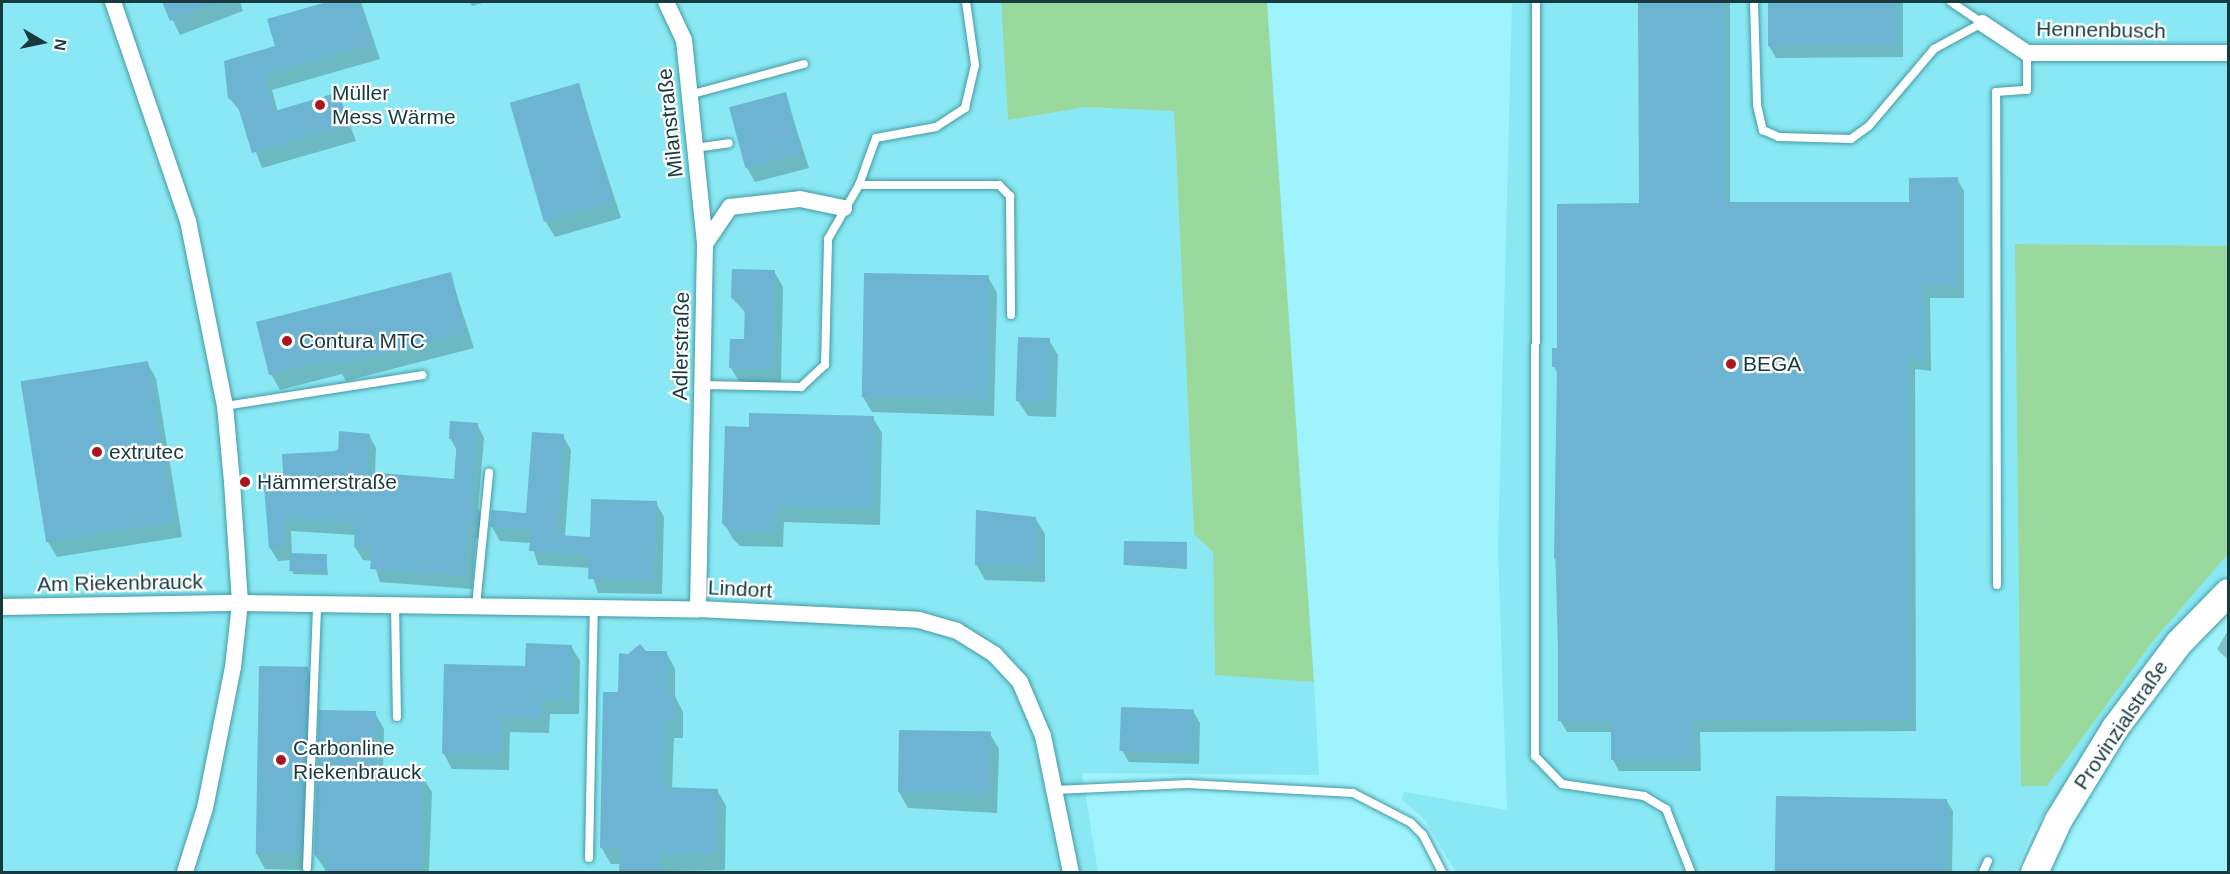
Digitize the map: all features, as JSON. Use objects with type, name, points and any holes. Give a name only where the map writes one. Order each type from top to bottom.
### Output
[{"type":"main road","name":"Provinzialstraße","points":[[2034,873],[2058,820],[2115,727],[2178,643],[2229,592]]},
{"type":"street","points":[[113,2],[188,221],[225,406],[240,603],[221,733],[189,871]]},
{"type":"street","name":"Milanstraße","points":[[666,2],[684,40],[705,244]]},
{"type":"street","name":"Hennenbusch","points":[[1982,23],[2027,53],[2229,54]]},
{"type":"street","points":[[705,244],[730,207],[800,199],[844,208]]},
{"type":"street","name":"Adlerstraße","points":[[698,609],[705,244]]},
{"type":"street","name":"Lindort","points":[[240,603],[698,609],[920,620],[957,631],[994,654],[1020,682],[1043,736],[1071,873]]},
{"type":"street","name":"Am Riekenbrauck","points":[[2,607],[240,603]]},
{"type":"lane","points":[[702,385],[801,387],[825,365],[826,251],[844,208],[859,185],[876,138],[936,127],[965,108],[975,65],[966,2]]},
{"type":"lane","points":[[1536,2],[1531,725],[1535,756],[1562,784],[1644,796],[1666,809],[1691,873]]},
{"type":"lane","points":[[1754,2],[1756,105],[1763,130],[1779,137],[1851,139],[1869,126],[1934,49],[1982,23],[1951,2]]},
{"type":"lane","points":[[1997,585],[1996,92],[2027,90],[2027,53]]},
{"type":"lane","points":[[689,95],[804,64]]},
{"type":"lane","points":[[695,148],[729,143]]},
{"type":"lane","points":[[859,185],[999,185],[1010,196],[1011,315]]},
{"type":"lane","points":[[225,406],[423,375]]},
{"type":"lane","points":[[476,606],[489,473]]},
{"type":"lane","points":[[306,868],[317,604]]},
{"type":"lane","points":[[395,605],[397,717]]},
{"type":"lane","points":[[589,858],[594,608]]},
{"type":"lane","points":[[1055,790],[1188,784],[1353,793],[1388,807],[1424,834],[1442,873]]},
{"type":"lane","points":[[1983,873],[1988,861]]},
{"type":"shaded area","points":[[2,2],[1001,2],[1008,120],[1086,107],[1174,110],[1194,534],[1213,552],[1215,674],[1314,682],[1319,775],[1082,773],[1098,872],[2,872]]},
{"type":"shaded area","points":[[1512,2],[2228,2],[2228,573],[2169,638],[2089,747],[2031,834],[2016,872],[1456,872],[1424,819],[1402,800],[1404,792],[1507,810],[1498,549]]},
{"type":"green space","points":[[1001,2],[1267,2],[1314,682],[1215,675],[1213,552],[1194,534],[1174,111],[1086,107],[1008,120]]},
{"type":"green space","points":[[2015,244],[2228,246],[2228,554],[2153,641],[2047,786],[2021,786]]},
{"type":"building","points":[[162,2],[215,2],[216,3],[170,21]]},
{"type":"building","points":[[327,2],[360,2],[373,44],[264,75],[275,111],[339,92],[349,125],[252,153],[235,97],[228,99],[224,61],[275,46],[267,19]]},
{"type":"building","name":"BEGA","points":[[1638,2],[1724,2],[1724,202],[1909,202],[1909,178],[1958,177],[1958,286],[1924,286],[1925,360],[1909,357],[1910,720],[1694,720],[1695,759],[1611,760],[1611,721],[1558,721],[1558,558],[1554,559],[1557,367],[1552,367],[1552,348],[1557,348],[1557,204],[1639,203]]},
{"type":"building","points":[[1768,2],[1897,2],[1897,46],[1768,46]]},
{"type":"building","points":[[579,83],[613,202],[544,222],[510,103]]},
{"type":"building","points":[[786,92],[802,153],[745,168],[729,107]]},
{"type":"building","points":[[732,269],[775,270],[772,369],[729,368],[730,339],[744,339],[745,298],[731,298]]},
{"type":"building","points":[[451,272],[466,332],[336,366],[334,358],[269,375],[256,322]]},
{"type":"building","points":[[864,273],[989,275],[987,399],[862,397]]},
{"type":"building","points":[[1018,337],[1050,338],[1048,402],[1016,401]]},
{"type":"building","name":"extrutec","points":[[148,361],[173,522],[46,542],[21,381]]},
{"type":"building","points":[[749,413],[874,416],[872,509],[775,507],[775,532],[730,531],[722,523],[725,426],[749,427]]},
{"type":"building","points":[[450,421],[478,423],[470,508],[479,509],[477,526],[469,526],[465,576],[370,569],[372,549],[354,547],[355,523],[284,518],[286,547],[269,548],[263,474],[283,472],[282,454],[338,451],[339,431],[370,434],[367,472],[454,479],[457,439],[449,439]]},
{"type":"building","points":[[532,432],[564,434],[557,535],[590,537],[591,499],[657,501],[654,580],[588,579],[589,555],[529,551],[531,530],[490,527],[492,510],[526,513]]},
{"type":"building","points":[[976,510],[1036,517],[1037,567],[975,565]]},
{"type":"building","points":[[1124,541],[1187,542],[1187,566],[1124,565]]},
{"type":"building","points":[[290,553],[327,554],[326,572],[289,571]]},
{"type":"building","points":[[526,643],[572,645],[571,699],[541,699],[541,718],[502,717],[501,755],[442,754],[444,664],[525,666]]},
{"type":"building","points":[[640,644],[646,651],[667,651],[666,694],[675,694],[674,722],[665,722],[663,787],[718,789],[716,854],[662,853],[659,873],[619,873],[620,848],[600,848],[603,692],[618,692],[619,653],[628,654]]},
{"type":"building","name":"Carbonline Riekenbrauck","points":[[259,666],[308,667],[305,855],[256,854]]},
{"type":"building","points":[[1121,707],[1194,710],[1192,754],[1119,751]]},
{"type":"building","points":[[319,710],[376,711],[375,773],[423,775],[421,873],[325,873],[326,856],[314,855]]},
{"type":"building","points":[[899,730],[991,732],[990,794],[898,792]]},
{"type":"building","points":[[1776,796],[1947,799],[1946,872],[1775,872]]},
{"type":"place","name":"Müller Mess Wärme","points":[[320,105]]},
{"type":"place","name":"Contura MTC","points":[[287,341]]},
{"type":"place","name":"BEGA","points":[[1731,364]]},
{"type":"place","name":"extrutec","points":[[97,452]]},
{"type":"place","name":"Hämmerstraße","points":[[245,482]]},
{"type":"place","name":"Carbonline Riekenbrauck","points":[[281,760]]}]
